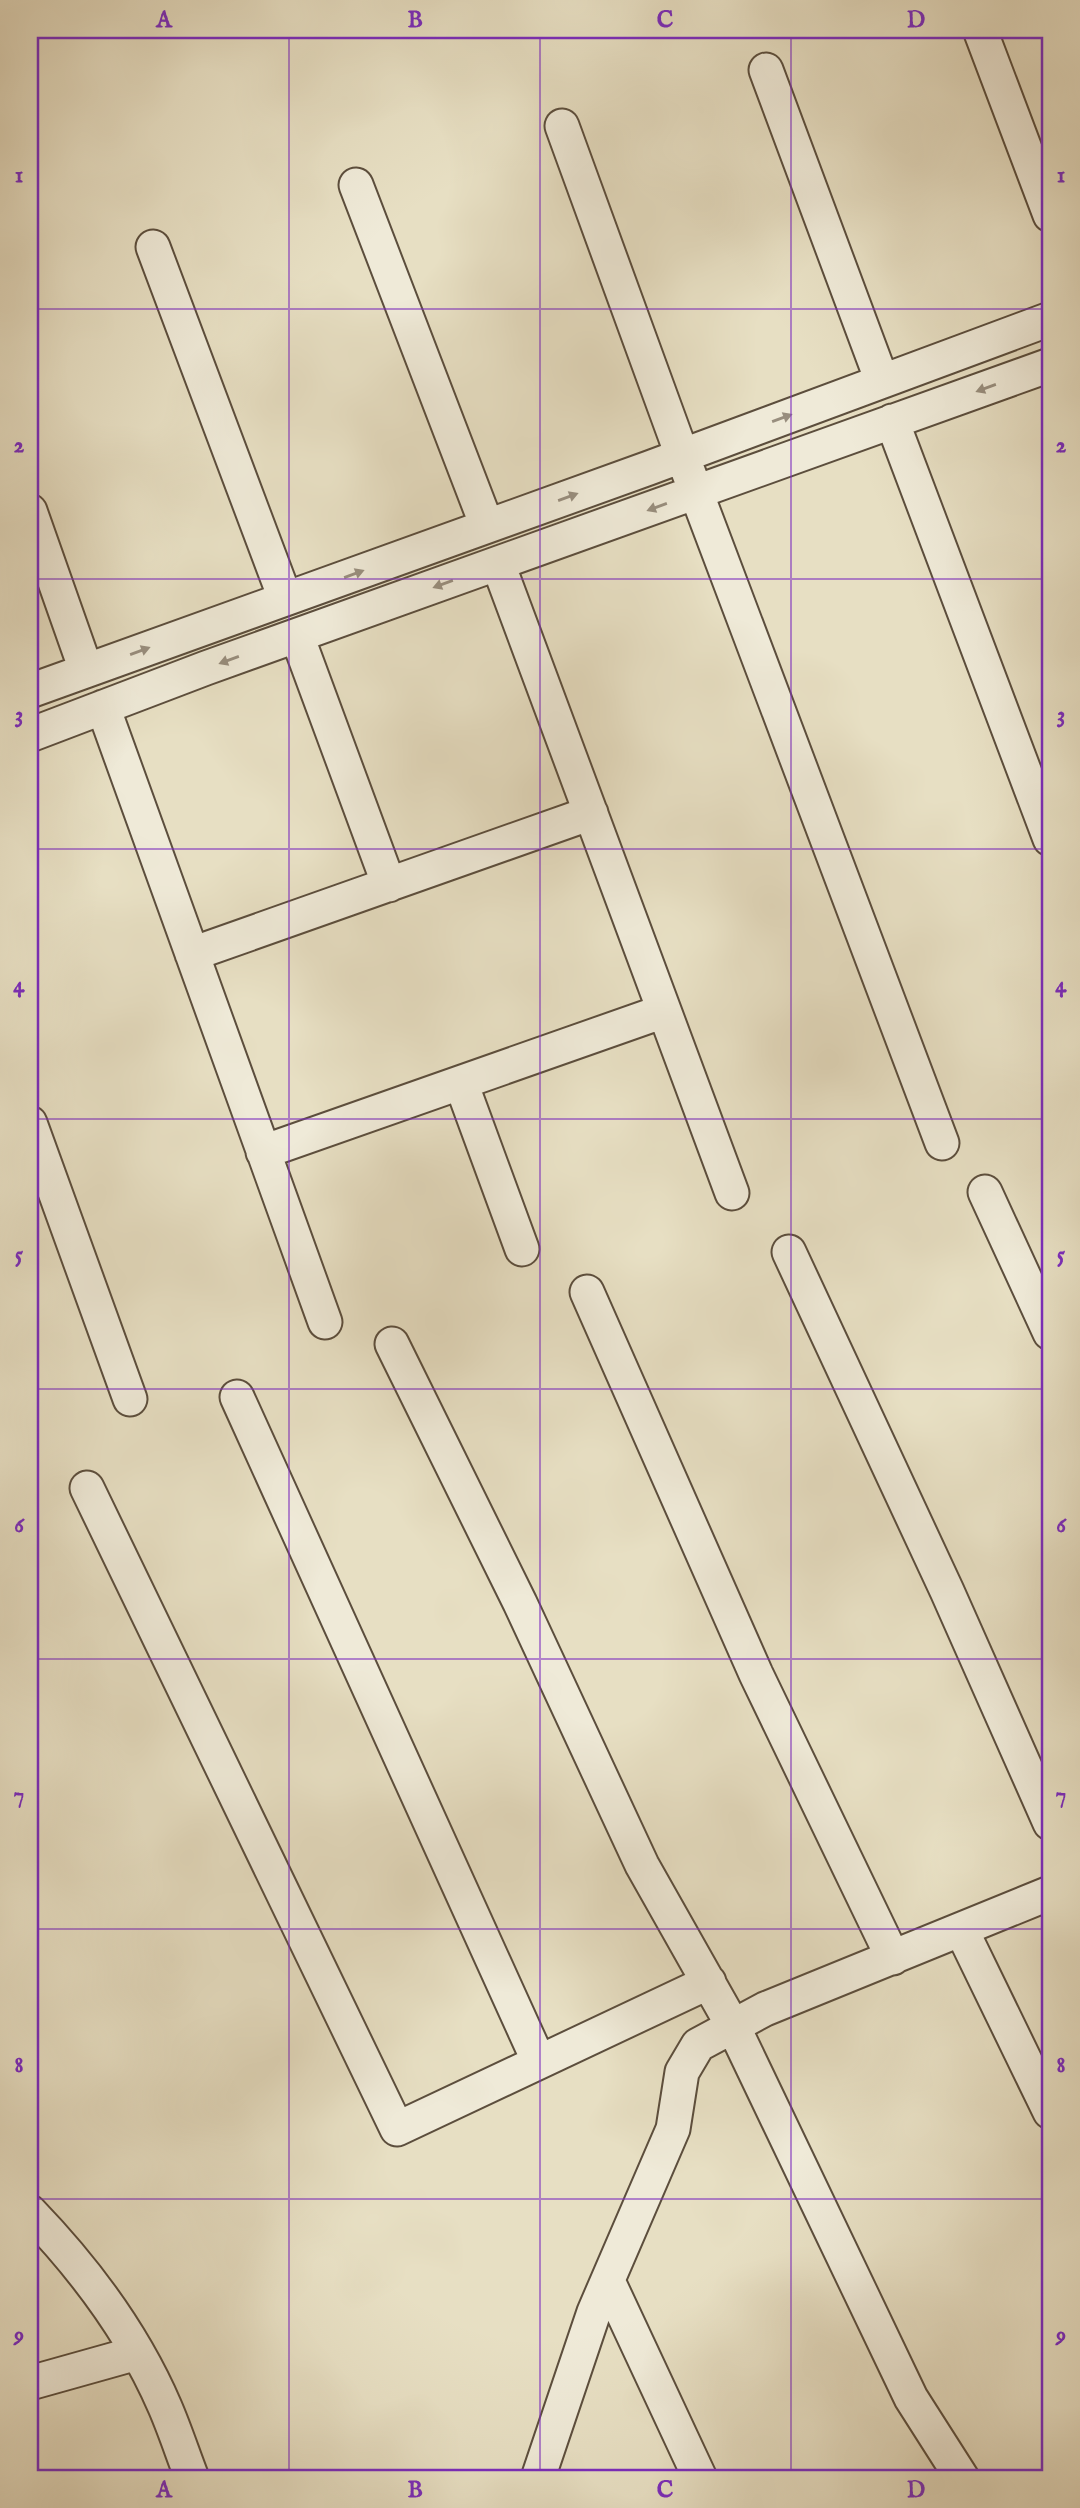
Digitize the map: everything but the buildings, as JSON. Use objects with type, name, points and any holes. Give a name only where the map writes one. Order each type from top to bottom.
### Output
[{"type":"street","points":[[981,30],[1050,215]]},
{"type":"street","points":[[766,70],[882,381]]},
{"type":"street","points":[[562,126],[682,455],[942,1143]]},
{"type":"street","points":[[356,185],[487,526]]},
{"type":"street","points":[[153,247],[285,598]]},
{"type":"street","points":[[30,691],[1050,320]]},
{"type":"street","points":[[30,735],[1050,365]]},
{"type":"street","points":[[892,421],[1050,839]]},
{"type":"street","points":[[30,511],[86,670]]},
{"type":"street","points":[[498,564],[732,1193]]},
{"type":"street","points":[[297,636],[389,885]]},
{"type":"street","points":[[103,707],[325,1322]]},
{"type":"street","points":[[192,954],[591,813]]},
{"type":"street","points":[[263,1152],[664,1011]]},
{"type":"street","points":[[461,1083],[522,1249]]},
{"type":"street","points":[[30,1123],[130,1399]]},
{"type":"street","points":[[985,1192],[1050,1333]]},
{"type":"street","points":[[789,1252],[947,1591],[1050,1823]]},
{"type":"street","points":[[587,1292],[756,1674],[893,1958]]},
{"type":"street","points":[[392,1344],[520,1603],[642,1865],[733,2026],[911,2398],[962,2478]]},
{"type":"street","points":[[237,1397],[539,2062]]},
{"type":"street","points":[[87,1488],[397,2129],[709,1982]]},
{"type":"street","points":[[538,2478],[594,2312],[673,2129],[682,2072],[698,2045],[765,2009],[1050,1893]]},
{"type":"street","points":[[962,1931],[1050,2112]]},
{"type":"street","points":[[30,2212],[88,2281],[126,2332],[165,2406],[192,2478]]},
{"type":"street","points":[[608,2281],[700,2478]]},
{"type":"street","points":[[30,2384],[137,2353]]}]
